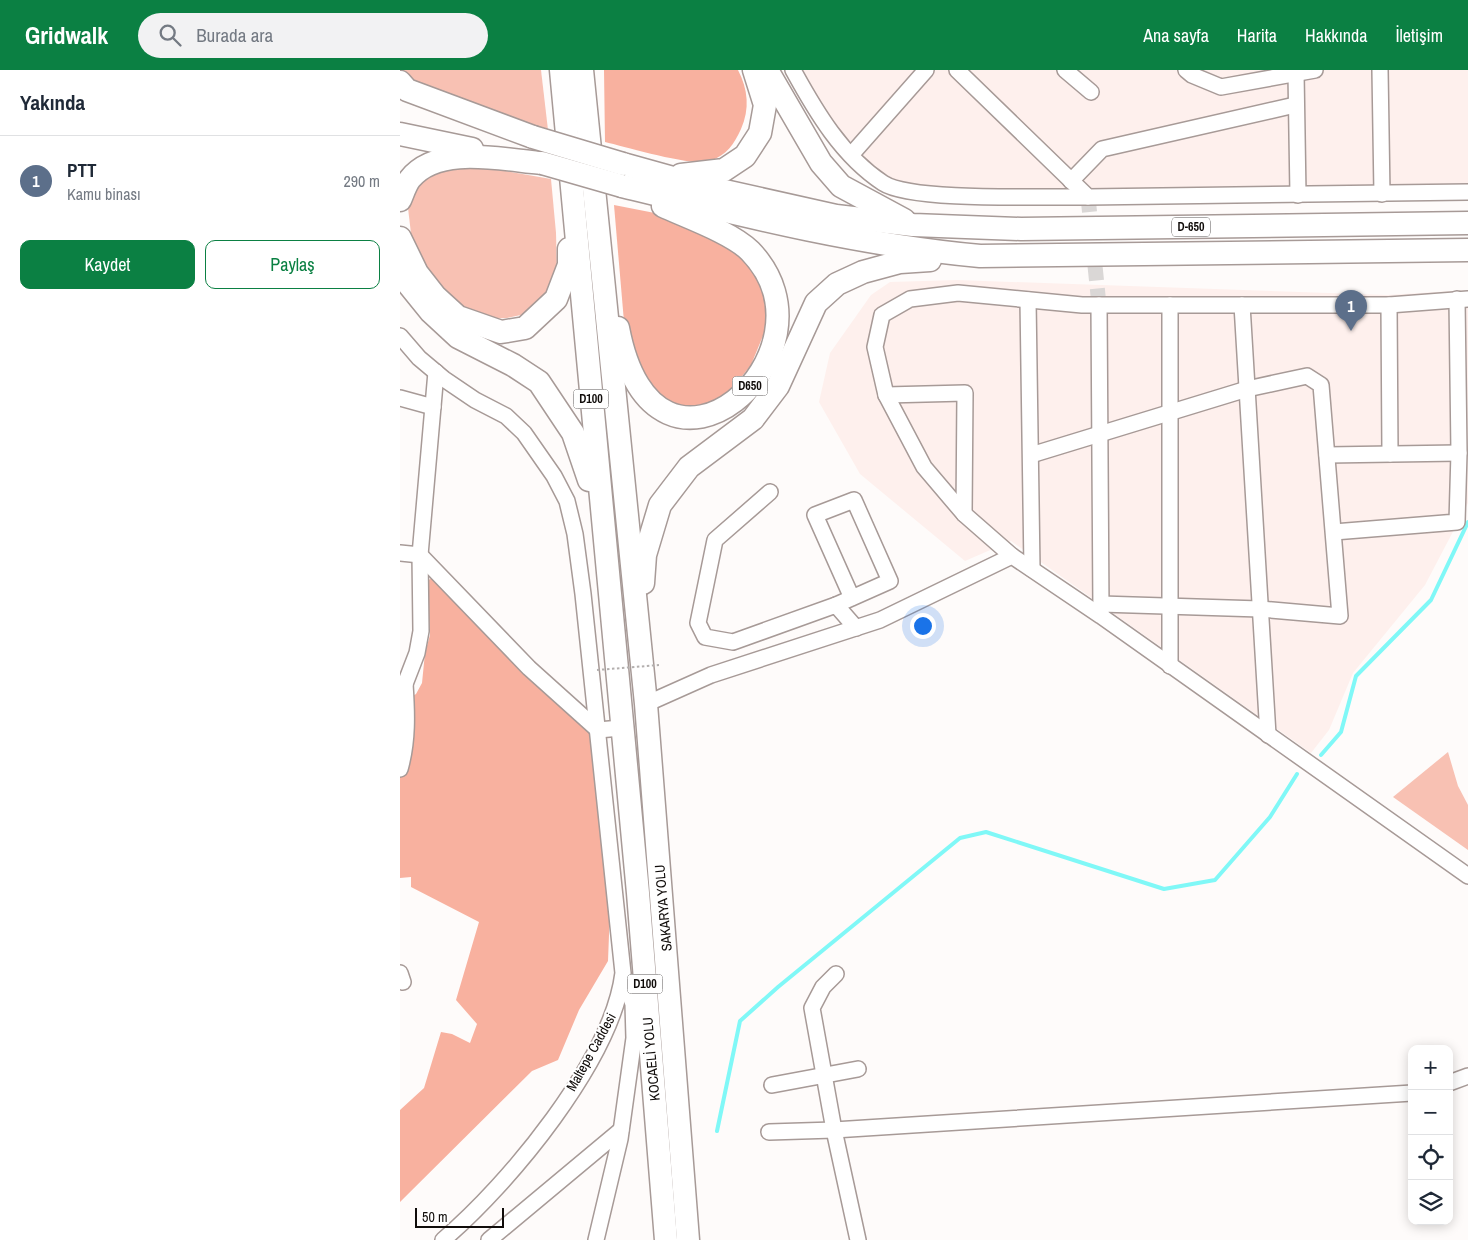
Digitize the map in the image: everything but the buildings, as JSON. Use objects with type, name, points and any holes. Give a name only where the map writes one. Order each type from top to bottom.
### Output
[{"type":"highway","name":"D100","points":[[560,70],[621,728]]},
{"type":"highway","name":"D100","points":[[582,70],[600,231],[638,636]]},
{"type":"highway","points":[[590,150],[596,70]]},
{"type":"highway","name":"D650","points":[[622,175],[665,176],[724,170],[745,156],[760,133],[765,104],[758,77],[754,70]]},
{"type":"highway","points":[[767,70],[821,163],[841,186],[914,225]]},
{"type":"highway","points":[[400,82],[407,90],[533,137],[622,175]]},
{"type":"highway","points":[[400,99],[533,137]]},
{"type":"highway","name":"D650","points":[[400,134],[542,163],[622,175],[848,238],[935,252],[980,256]]},
{"type":"highway","name":"D650","points":[[400,200],[410,179],[430,163],[453,156],[542,163]]},
{"type":"highway","name":"D650","points":[[600,231],[621,344],[637,384],[645,395],[668,413],[682,417],[711,415],[735,401],[754,381],[772,346],[778,311],[768,277],[756,258],[740,243],[622,175]]},
{"type":"highway","name":"D650","points":[[665,176],[836,216],[914,225]]},
{"type":"highway","points":[[400,238],[417,273],[435,296],[458,317],[501,332],[525,328],[556,299],[569,265],[571,186]]},
{"type":"highway","name":"D-650","points":[[914,225],[1021,229],[1468,223]]},
{"type":"highway","name":"D-650","points":[[980,256],[1468,250]]},
{"type":"highway","name":"D650","points":[[638,636],[645,555],[660,505],[689,467],[754,419],[778,386],[816,303],[837,284],[863,272],[900,262],[980,256]]},
{"type":"highway","points":[[400,270],[405,280],[431,312],[458,337],[512,365],[539,382],[573,433],[589,477],[621,728]]},
{"type":"highway","name":"SAKARYA YOLU","points":[[638,636],[646,704],[688,1240]]},
{"type":"highway","name":"KOCAELİ YOLU","points":[[621,728],[638,893],[666,1240]]},
{"type":"street","points":[[793,70],[840,145],[884,184],[925,194],[1088,197],[1468,192]]},
{"type":"street","points":[[851,155],[926,70]]},
{"type":"street","points":[[957,70],[1088,197]]},
{"type":"street","points":[[1065,70],[1091,92]]},
{"type":"street","points":[[1186,70],[1192,75],[1221,87],[1305,71],[1295,106],[1298,194]]},
{"type":"street","points":[[1380,70],[1382,194]]},
{"type":"street","points":[[1070,181],[1102,149],[1295,106]]},
{"type":"street","points":[[1334,532],[1457,522],[1463,299],[1389,305],[1170,305],[1099,304],[958,294],[910,298],[882,315],[875,347],[886,395],[924,467],[964,514],[1012,556],[1101,610],[1170,666],[1468,876]]},
{"type":"street","points":[[1028,300],[1032,569]]},
{"type":"street","points":[[1099,304],[1101,610]]},
{"type":"street","points":[[1170,305],[1170,666]]},
{"type":"street","points":[[1242,305],[1268,735]]},
{"type":"street","points":[[1389,305],[1390,454]]},
{"type":"street","name":"Maltepe Caddesi","points":[[400,336],[419,358],[436,372],[475,400],[506,416],[524,433],[554,476],[567,501],[576,544],[598,730],[623,973],[621,990],[607,1027],[590,1060],[550,1121],[508,1175],[467,1220],[444,1240]]},
{"type":"street","points":[[400,769],[404,755],[407,723],[403,686],[417,653],[421,631],[420,555],[436,372]]},
{"type":"street","points":[[1031,455],[1247,389],[1307,376],[1321,384],[1340,616],[1260,610],[1170,608],[1101,610]]},
{"type":"street","points":[[886,395],[965,392],[964,514]]},
{"type":"street","points":[[400,398],[433,407]]},
{"type":"street","points":[[1327,455],[1459,453]]},
{"type":"street","points":[[770,492],[715,540],[698,623],[705,637],[733,642],[836,606],[890,581],[854,500],[815,515],[852,598]]},
{"type":"street","points":[[400,553],[420,555],[529,668],[598,730],[621,728]]},
{"type":"street","points":[[646,704],[711,675],[880,620],[1012,556]]},
{"type":"street","points":[[836,606],[856,628]]},
{"type":"street","points":[[836,974],[824,987],[812,1008],[834,1130],[858,1240]]},
{"type":"street","points":[[596,1240],[622,1130],[634,1038],[632,1004],[629,993],[621,990]]},
{"type":"street","points":[[772,1085],[858,1069]]},
{"type":"street","points":[[1453,1082],[1468,1076]]},
{"type":"street","points":[[770,1132],[834,1130],[1408,1093]]},
{"type":"street","points":[[489,1240],[622,1130]]},
{"type":"path","points":[[597,670],[659,665]]},
{"type":"shaded area","points":[[400,70],[541,70],[548,130],[415,86],[400,73]]},
{"type":"shaded area","points":[[604,70],[738,70],[744,84],[747,99],[744,122],[733,144],[721,156],[710,161],[701,162],[675,159],[605,142]]},
{"type":"shaded area","points":[[785,70],[1468,70],[1468,197],[1095,205],[891,197],[839,156]]},
{"type":"shaded area","points":[[455,166],[482,167],[551,179],[556,233],[557,273],[545,295],[530,313],[507,318],[486,319],[455,303],[428,270],[412,242],[408,208],[418,185],[440,171]]},
{"type":"shaded area","points":[[614,205],[665,215],[719,239],[756,269],[768,299],[767,326],[751,365],[722,401],[690,411],[660,399],[626,345]]},
{"type":"shaded area","points":[[957,280],[1387,295],[1468,290],[1468,503],[1425,585],[1353,673],[1329,730],[1311,753],[1011,541],[965,561],[860,474],[819,402],[830,353],[871,295],[890,282]]},
{"type":"shaded area","points":[[432,578],[591,734],[595,786],[610,909],[608,961],[579,1010],[558,1060],[532,1071],[400,1202],[400,1110],[424,1088],[441,1032],[452,1034],[470,1043],[477,1024],[456,1000],[479,922],[411,887],[411,877],[400,878],[400,704],[416,694],[422,683],[425,653],[430,635],[428,602],[422,584]]},
{"type":"shaded area","points":[[1448,752],[1458,786],[1468,805],[1468,850],[1393,797]]},
{"type":"waterway","points":[[1321,755],[1341,732],[1356,676],[1431,600],[1468,522]]},
{"type":"waterway","points":[[717,1131],[740,1021],[778,987],[960,838],[986,832],[1164,889],[1215,880],[1270,817],[1297,774]]},
{"type":"tunnel","points":[[1088,197],[1099,305]]},
{"type":"place","name":"PTT","points":[[1351,331]]}]
